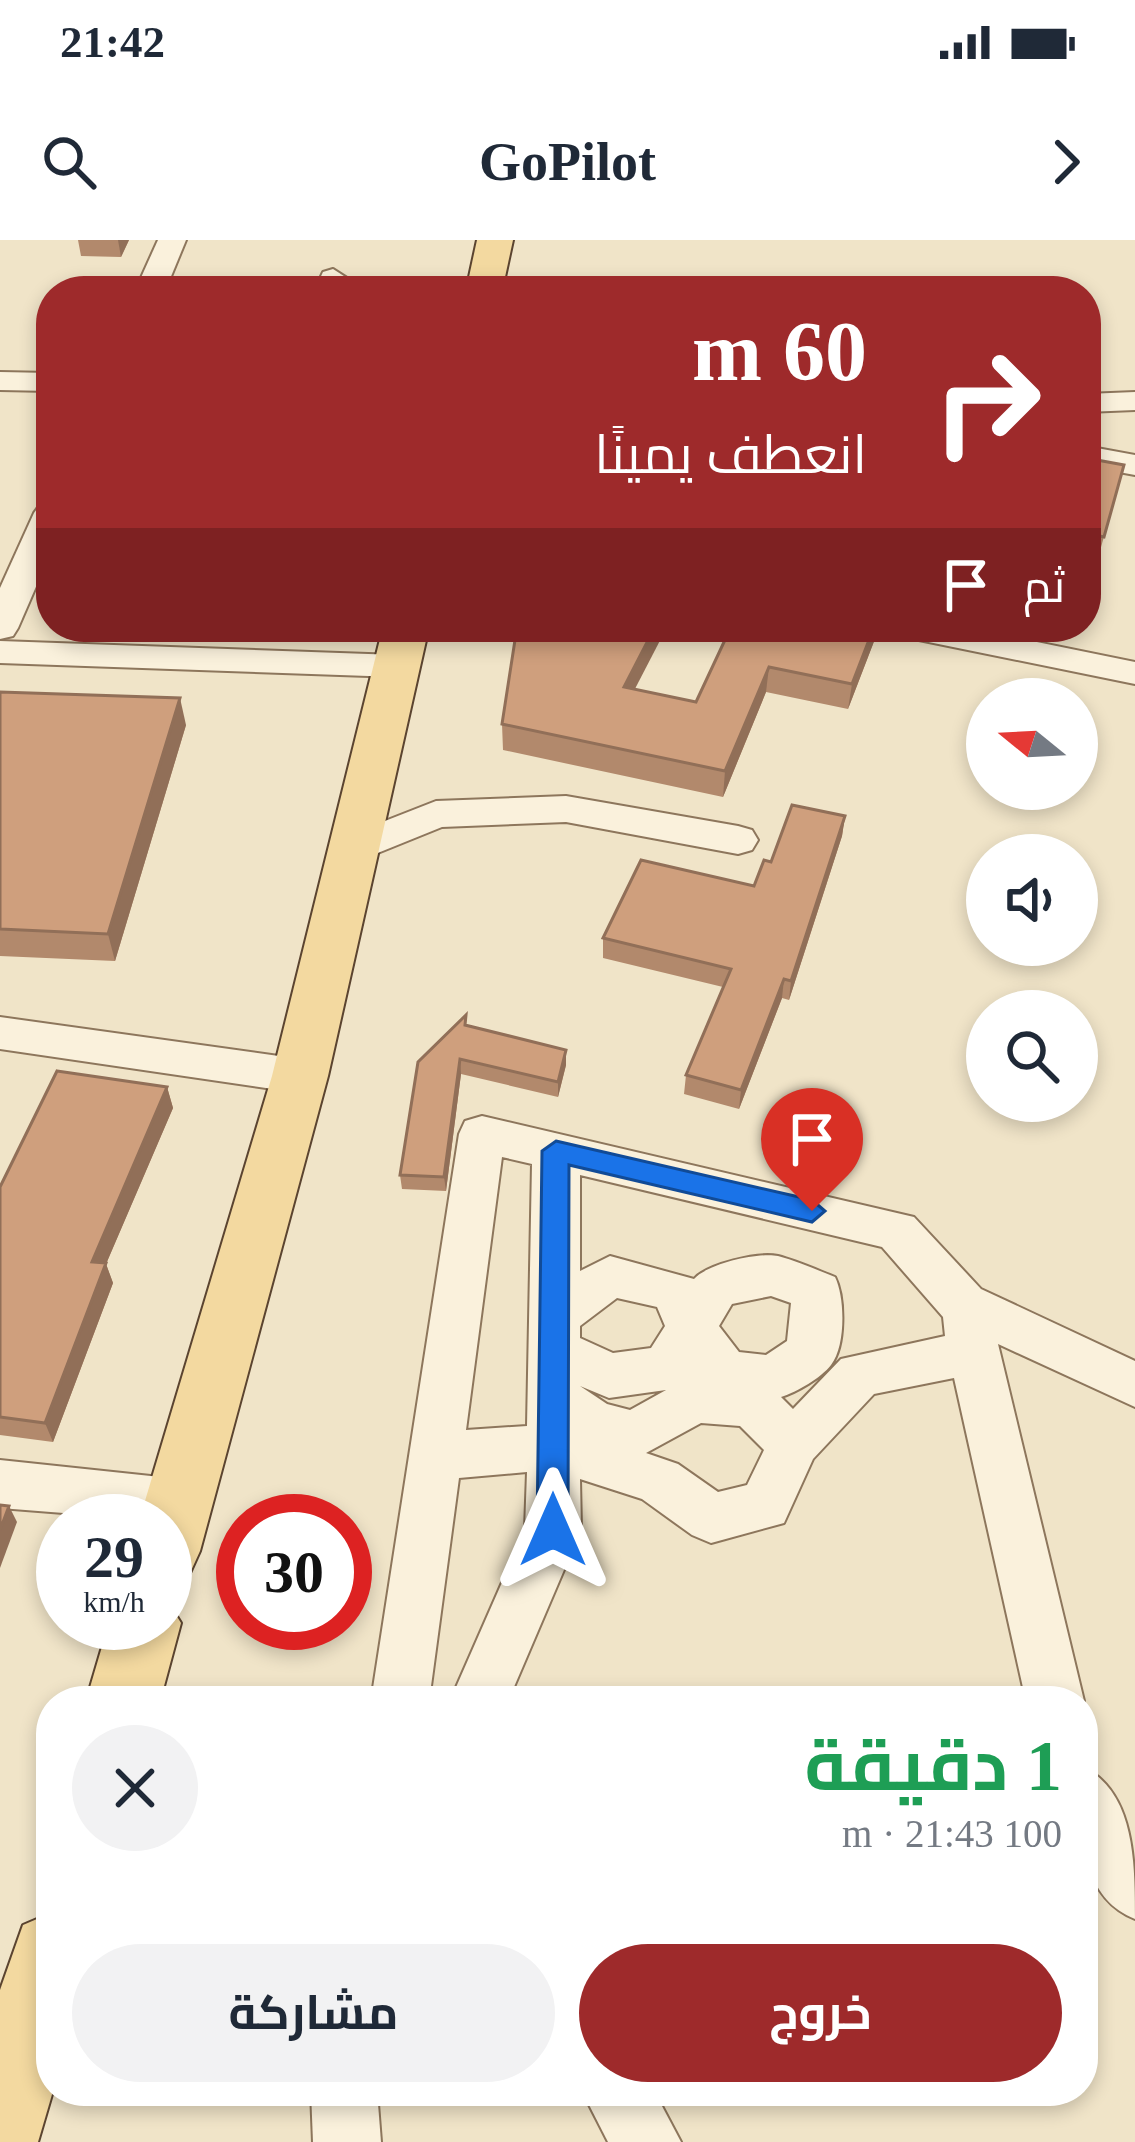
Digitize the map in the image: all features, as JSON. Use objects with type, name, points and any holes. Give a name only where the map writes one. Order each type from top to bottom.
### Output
[{"type":"main road","points":[[487,276],[495,240]]},
{"type":"main road","points":[[181,1494],[300,1076],[401,646]]},
{"type":"main road","points":[[126,1686],[137,1650]]},
{"type":"main road","points":[[0,2132],[36,2006]]},
{"type":"street","points":[[156,276],[172,240]]},
{"type":"street","points":[[0,381],[36,382]]},
{"type":"street","points":[[1101,402],[1135,401]]},
{"type":"street","points":[[1101,459],[1135,465]]},
{"type":"street","points":[[0,628],[36,547]]},
{"type":"street","points":[[983,642],[1135,673]]},
{"type":"street","points":[[0,652],[401,646]]},
{"type":"street","points":[[353,849],[436,814],[566,809],[738,840]]},
{"type":"street","points":[[0,1034],[300,1076]]},
{"type":"street","points":[[402,1686],[482,1134],[897,1231],[969,1328],[1052,1686]]},
{"type":"street","points":[[485,1686],[553,1530],[556,1151]]},
{"type":"street","points":[[610,1276],[675,1291],[691,1326],[667,1368],[609,1376],[555,1333],[610,1276]]},
{"type":"street","points":[[554,1424],[659,1481],[710,1518],[765,1506],[793,1444],[859,1375],[969,1328],[1135,1385]]},
{"type":"street","points":[[435,1456],[554,1424],[596,1425],[634,1434],[695,1400],[753,1404],[793,1444]]},
{"type":"street","points":[[0,1484],[40,1494]]},
{"type":"street","points":[[1098,1823],[1135,1888]]},
{"type":"street","points":[[624,2106],[647,2142]]},
{"type":"building","points":[[1101,461],[1124,465],[1101,536]]},
{"type":"building","points":[[515,642],[647,642],[624,687],[696,702],[724,642],[868,642],[852,684],[769,667],[725,771],[502,724]]},
{"type":"building","points":[[0,692],[180,698],[108,934],[0,929]]},
{"type":"building","points":[[792,805],[845,816],[791,981],[784,979],[741,1090],[686,1075],[731,969],[603,938],[641,860],[754,886],[764,860],[771,862]]},
{"type":"building","points":[[466,1015],[465,1025],[566,1050],[558,1082],[460,1059],[444,1177],[400,1175],[418,1062]]},
{"type":"building","points":[[57,1071],[167,1087],[92,1262],[106,1263],[45,1423],[0,1417],[0,1187]]},
{"type":"building","points":[[0,1505],[9,1506],[0,1530]]},
{"type":"route","points":[[553,1530],[556,1151],[812,1211]]}]
